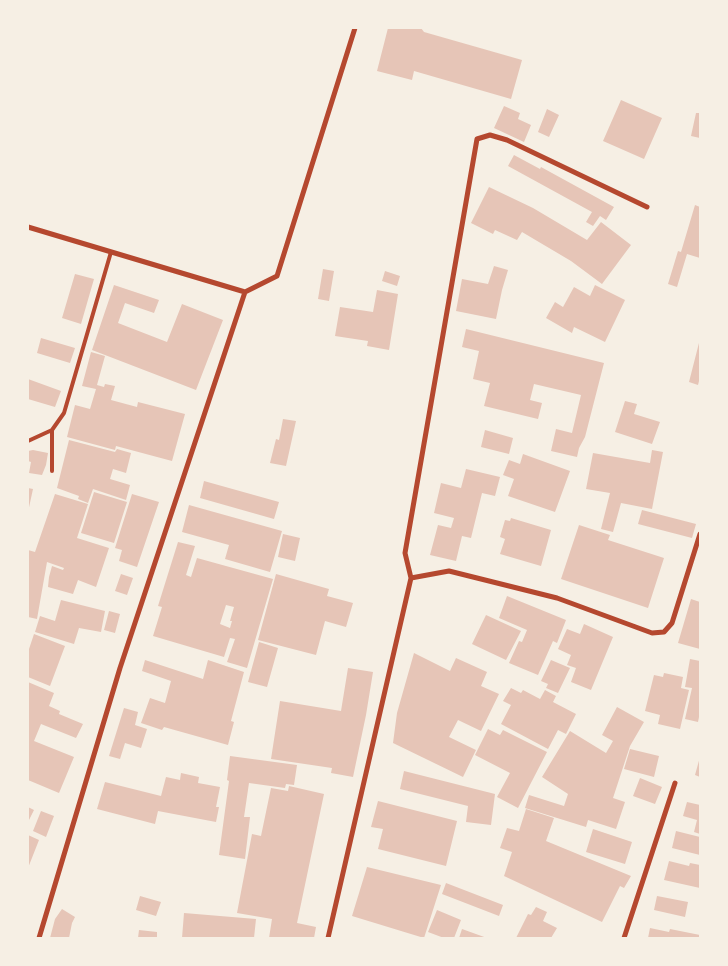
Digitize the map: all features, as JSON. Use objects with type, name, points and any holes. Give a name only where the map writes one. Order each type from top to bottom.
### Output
[{"type":"street","points":[[28,227],[245,292],[277,276],[355,28]]},
{"type":"street","points":[[328,938],[410,578],[405,553],[477,139],[490,135],[507,140],[648,207]]},
{"type":"street","points":[[39,938],[120,668],[245,292]]},
{"type":"street","points":[[410,578],[449,571],[557,598],[652,633],[664,632],[672,622],[700,534]]},
{"type":"street","points":[[624,938],[675,783]]},
{"type":"lane","points":[[28,441],[52,430],[64,413],[111,252]]},
{"type":"lane","points":[[52,430],[52,471]]},
{"type":"building","points":[[388,28],[421,28],[424,32],[522,60],[511,99],[414,71],[412,80],[377,71]]},
{"type":"building","points":[[621,100],[662,118],[644,159],[603,141]]},
{"type":"building","points":[[504,106],[520,113],[518,119],[531,125],[524,142],[494,128]]},
{"type":"building","points":[[547,109],[559,115],[549,137],[538,132]]},
{"type":"building","points":[[696,113],[700,113],[700,138],[691,136]]},
{"type":"building","points":[[514,155],[540,169],[541,167],[614,207],[606,220],[600,216],[593,226],[586,222],[592,212],[508,166]]},
{"type":"building","points":[[489,187],[533,208],[587,240],[601,222],[631,245],[602,284],[571,261],[522,232],[517,240],[495,230],[493,234],[471,223]]},
{"type":"building","points":[[695,205],[700,207],[700,258],[687,254],[677,287],[668,284],[678,251],[681,252]]},
{"type":"building","points":[[494,266],[508,270],[496,319],[456,311],[462,279],[488,284]]},
{"type":"building","points":[[323,269],[334,271],[329,301],[318,299]]},
{"type":"building","points":[[385,271],[400,276],[397,286],[382,281]]},
{"type":"building","points":[[75,274],[94,279],[81,324],[62,318]]},
{"type":"building","points":[[114,285],[159,300],[154,313],[125,303],[118,323],[167,342],[182,304],[223,320],[196,390],[92,350]]},
{"type":"building","points":[[595,285],[625,300],[605,342],[574,327],[572,333],[546,318],[555,302],[563,307],[574,287],[590,296]]},
{"type":"building","points":[[377,290],[398,294],[389,350],[367,346],[368,341],[335,336],[340,307],[373,312]]},
{"type":"building","points":[[466,329],[604,363],[585,437],[577,457],[551,451],[556,429],[572,433],[581,395],[534,384],[530,400],[542,403],[538,419],[484,406],[490,383],[473,379],[479,351],[462,347]]},
{"type":"building","points":[[41,338],[75,348],[70,363],[37,353]]},
{"type":"building","points":[[700,339],[700,377],[698,385],[689,382]]},
{"type":"building","points":[[91,352],[105,356],[97,385],[104,387],[105,384],[115,386],[111,400],[137,407],[138,402],[185,414],[172,461],[116,446],[115,450],[67,437],[75,405],[90,409],[96,389],[82,386]]},
{"type":"building","points":[[28,379],[61,391],[55,407],[28,399]]},
{"type":"building","points":[[625,401],[637,404],[634,414],[660,422],[652,444],[615,432]]},
{"type":"building","points":[[283,419],[296,421],[286,466],[270,463],[276,439],[279,440]]},
{"type":"building","points":[[485,430],[513,438],[509,454],[481,447]]},
{"type":"building","points":[[69,440],[115,452],[117,449],[131,453],[126,473],[113,469],[110,479],[130,485],[126,500],[93,489],[88,503],[78,499],[79,496],[57,488]]},
{"type":"building","points":[[652,450],[663,452],[652,509],[621,503],[613,532],[601,529],[610,493],[586,489],[593,453],[650,463]]},
{"type":"building","points":[[28,451],[48,453],[42,475],[29,473],[31,462],[28,461]]},
{"type":"building","points":[[523,454],[570,471],[555,512],[508,496],[514,479],[503,475],[509,460],[520,464]]},
{"type":"building","points":[[466,469],[500,477],[495,496],[482,493],[471,538],[462,536],[456,561],[430,555],[438,525],[451,528],[454,518],[434,513],[441,483],[461,488]]},
{"type":"building","points":[[204,481],[279,502],[274,519],[200,498]]},
{"type":"building","points":[[28,488],[33,489],[28,512]]},
{"type":"building","points":[[94,492],[127,502],[114,543],[81,533]]},
{"type":"building","points":[[55,494],[88,504],[77,538],[109,548],[96,587],[78,580],[73,594],[48,587],[52,566],[63,570],[64,568],[47,562],[37,619],[28,617],[28,550],[35,552]]},
{"type":"building","points":[[132,494],[159,502],[137,567],[119,561],[122,550],[115,548]]},
{"type":"building","points":[[189,505],[282,531],[270,572],[225,559],[229,545],[182,532]]},
{"type":"building","points":[[642,510],[696,524],[692,538],[638,524]]},
{"type":"building","points":[[511,518],[551,530],[541,566],[500,554],[505,539],[500,537],[505,520],[510,521]]},
{"type":"building","points":[[579,525],[610,535],[608,540],[664,558],[648,608],[561,579]]},
{"type":"building","points":[[283,534],[300,538],[295,561],[278,557]]},
{"type":"building","points":[[178,542],[195,546],[186,575],[191,577],[197,558],[273,579],[247,668],[227,662],[235,639],[230,638],[224,657],[153,636],[162,607],[158,606]],"holes":[[[226,605],[234,607],[230,628],[220,624]]]},
{"type":"building","points":[[121,574],[133,578],[127,595],[115,591]]},
{"type":"building","points":[[276,574],[329,589],[327,596],[353,603],[346,627],[325,621],[316,655],[258,640]]},
{"type":"building","points":[[507,596],[566,620],[557,643],[553,641],[538,675],[509,663],[519,641],[522,642],[527,630],[499,618]]},
{"type":"building","points":[[691,599],[700,602],[700,649],[678,643]]},
{"type":"building","points":[[61,600],[105,611],[101,632],[79,628],[74,644],[35,632],[40,616],[55,621]]},
{"type":"building","points":[[109,611],[120,614],[115,633],[104,630]]},
{"type":"building","points":[[486,615],[521,631],[506,660],[472,644]]},
{"type":"building","points":[[584,624],[613,637],[591,690],[571,682],[576,668],[567,665],[571,655],[558,649],[567,629],[580,634]]},
{"type":"building","points":[[34,634],[65,646],[50,686],[28,677],[28,652]]},
{"type":"building","points":[[259,642],[278,648],[267,687],[248,682]]},
{"type":"building","points":[[414,653],[450,671],[456,658],[487,672],[481,686],[499,694],[481,731],[458,720],[449,737],[476,750],[463,777],[393,743],[397,713]]},
{"type":"building","points":[[690,659],[700,661],[700,712],[698,722],[685,719],[692,688],[685,687]]},
{"type":"building","points":[[145,660],[203,679],[208,660],[244,672],[231,721],[234,722],[228,745],[164,727],[162,730],[141,723],[150,698],[165,703],[171,681],[142,671]]},
{"type":"building","points":[[551,660],[570,668],[558,693],[546,688],[548,684],[541,681]]},
{"type":"building","points":[[348,668],[373,672],[353,777],[331,773],[332,768],[271,759],[280,701],[341,711]]},
{"type":"building","points":[[664,673],[683,677],[681,688],[689,690],[680,729],[658,724],[660,715],[645,711],[654,675],[663,677]]},
{"type":"building","points":[[28,682],[54,693],[49,706],[60,711],[59,714],[83,724],[76,738],[41,724],[34,741],[74,757],[59,793],[28,780]]},
{"type":"building","points":[[511,688],[521,693],[523,690],[540,699],[545,690],[556,696],[553,702],[576,714],[566,734],[558,730],[548,749],[501,724],[511,705],[503,701]]},
{"type":"building","points":[[617,707],[644,722],[630,746],[613,798],[625,802],[616,829],[588,820],[586,827],[525,808],[529,795],[564,806],[568,794],[542,777],[570,731],[606,753],[613,741],[602,735]]},
{"type":"building","points":[[124,708],[138,712],[135,725],[147,729],[141,748],[125,743],[120,759],[109,756]]},
{"type":"building","points":[[488,729],[500,735],[503,730],[547,752],[518,808],[497,797],[510,773],[475,755]]},
{"type":"building","points":[[630,749],[659,756],[654,777],[624,769]]},
{"type":"building","points":[[230,756],[297,765],[294,785],[286,784],[285,788],[249,783],[244,817],[250,817],[245,859],[219,855],[229,781],[227,780]]},
{"type":"building","points":[[700,757],[700,777],[695,775]]},
{"type":"building","points":[[404,771],[495,794],[491,825],[466,822],[468,806],[400,789]]},
{"type":"building","points":[[181,773],[199,777],[198,783],[220,787],[216,807],[219,807],[216,822],[158,811],[155,824],[97,809],[105,782],[161,796],[166,777],[180,780]]},
{"type":"building","points":[[640,778],[662,787],[655,804],[633,796]]},
{"type":"building","points":[[289,786],[324,794],[297,923],[316,927],[314,938],[269,938],[272,919],[237,913],[252,834],[261,836],[271,788],[288,791]]},
{"type":"building","points":[[378,801],[457,821],[446,866],[378,849],[383,829],[371,827]]},
{"type":"building","points":[[687,802],[700,805],[700,834],[694,832],[697,820],[683,816]]},
{"type":"building","points":[[28,807],[34,810],[28,822]]},
{"type":"building","points":[[526,809],[554,818],[546,841],[631,876],[624,888],[620,886],[602,922],[504,876],[512,852],[500,848],[507,828],[519,831]]},
{"type":"building","points":[[41,811],[54,816],[46,837],[33,831]]},
{"type":"building","points":[[593,829],[632,842],[625,864],[586,852]]},
{"type":"building","points":[[676,831],[700,837],[700,855],[672,848]]},
{"type":"building","points":[[28,835],[39,840],[28,868]]},
{"type":"building","points":[[669,861],[689,866],[690,863],[700,865],[700,888],[664,880]]},
{"type":"building","points":[[367,867],[441,885],[424,938],[352,916]]},
{"type":"building","points":[[446,883],[503,905],[499,916],[442,894]]},
{"type":"building","points":[[140,896],[161,902],[156,916],[136,910]]},
{"type":"building","points":[[657,896],[688,902],[685,917],[654,910]]},
{"type":"building","points":[[536,907],[547,912],[543,921],[557,928],[551,938],[516,938],[528,914],[531,915]]},
{"type":"building","points":[[62,909],[75,917],[69,938],[50,938],[55,919]]},
{"type":"building","points":[[437,910],[461,920],[454,938],[444,938],[428,932]]},
{"type":"building","points":[[184,913],[256,919],[254,938],[182,938]]},
{"type":"building","points":[[650,928],[669,932],[670,929],[700,935],[700,938],[648,938]]},
{"type":"building","points":[[462,929],[487,938],[459,938]]},
{"type":"building","points":[[139,930],[157,932],[157,938],[138,938]]}]
